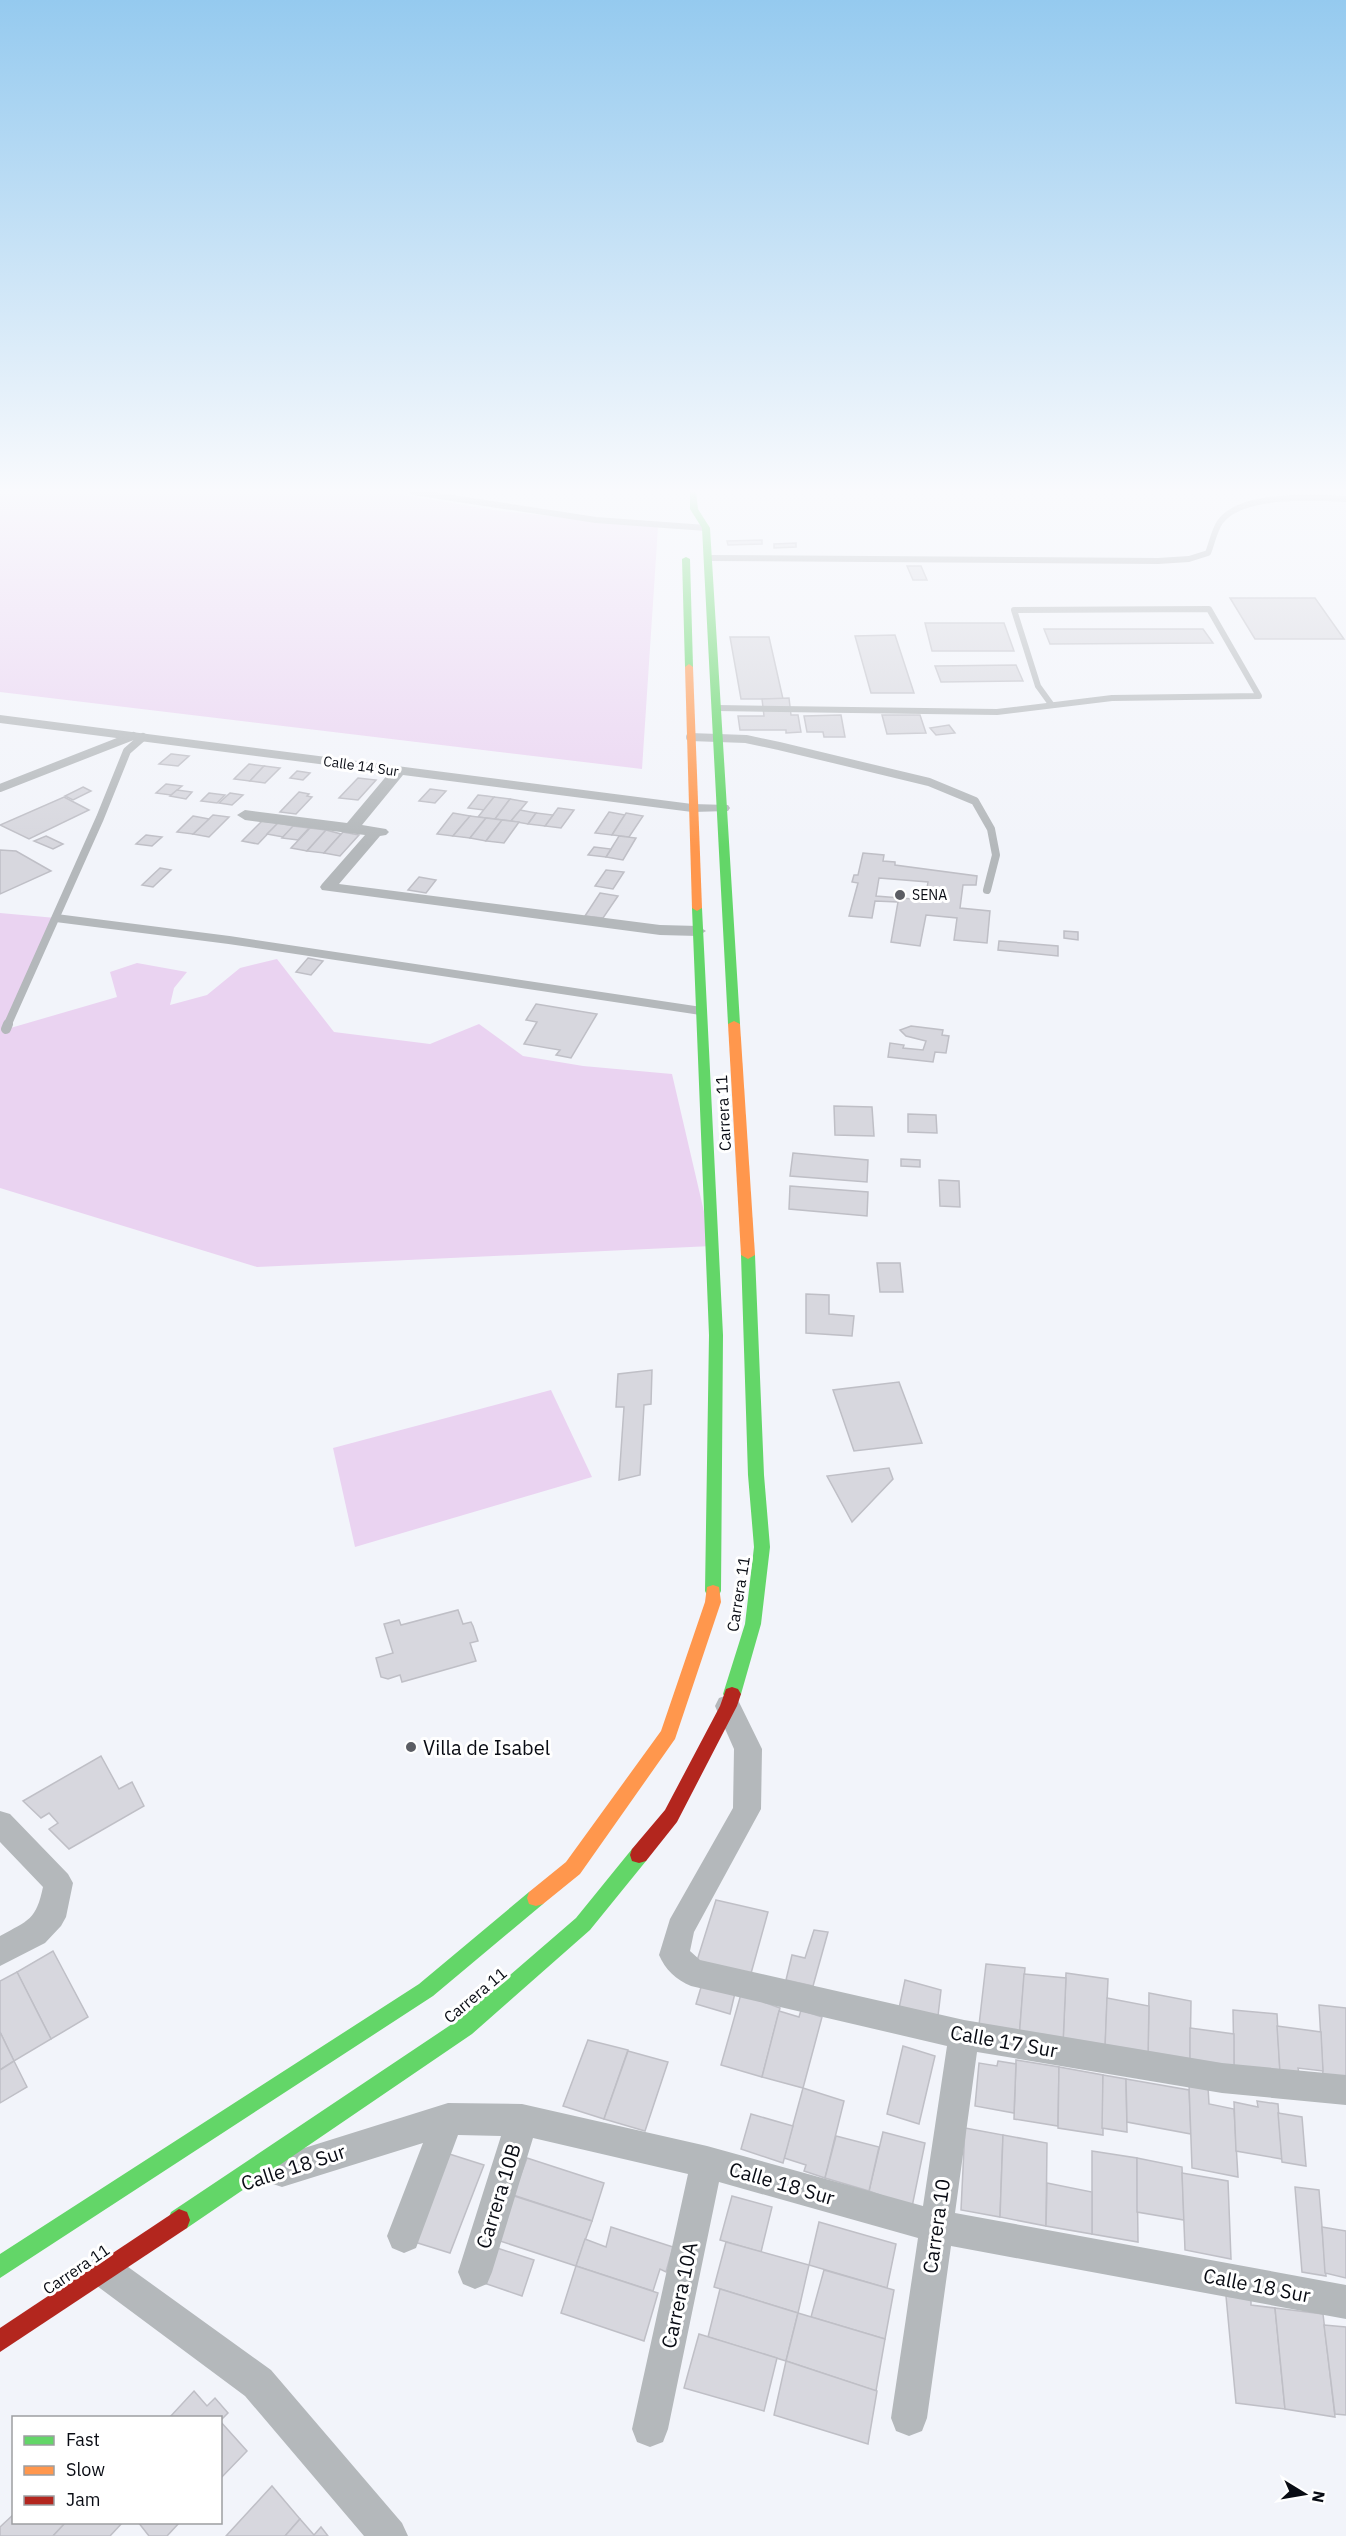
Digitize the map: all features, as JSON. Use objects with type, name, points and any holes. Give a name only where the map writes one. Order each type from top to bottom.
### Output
[{"type":"main road","name":"Carrera 11","points":[[0,2267],[426,1990],[573,1868],[669,1734],[713,1602],[716,1335],[692,808],[687,610]]},
{"type":"main road","name":"Carrera 11","points":[[0,2341],[465,2027],[583,1924],[671,1816],[728,1706],[753,1624],[762,1547],[756,1475],[752,1329],[711,610]]},
{"type":"street","name":"Calle 14 Sur","points":[[0,719],[692,808],[723,808]]},
{"type":"street","points":[[351,828],[399,771]]},
{"type":"street","points":[[245,815],[378,831],[328,887],[660,930],[698,931]]},
{"type":"street","name":"Calle 17 Sur","points":[[728,1706],[748,1749],[747,1809],[680,1929],[674,1955],[691,1972],[964,2035],[1222,2078],[1346,2090]]},
{"type":"street","points":[[0,1823],[58,1883],[51,1917],[34,1933],[0,1952]]},
{"type":"street","name":"Carrera 10","points":[[909,2418],[964,2035]]},
{"type":"street","points":[[404,2236],[448,2120]]},
{"type":"street","name":"Calle 18 Sur","points":[[224,2189],[448,2120],[522,2120],[707,2162],[936,2226],[1346,2302]]},
{"type":"street","name":"Carrera 10B","points":[[475,2272],[522,2120]]},
{"type":"street","name":"Carrera 10A","points":[[650,2429],[707,2162]]},
{"type":"street","points":[[104,2270],[258,2383],[389,2536]]},
{"type":"lane","points":[[1014,610],[1038,686],[1051,704]]},
{"type":"lane","points":[[717,708],[997,712],[1112,698],[1259,696],[1210,610]]},
{"type":"lane","points":[[0,788],[138,736]]},
{"type":"lane","points":[[6,1029],[100,818],[127,751],[138,736]]},
{"type":"lane","points":[[690,737],[718,736],[779,746],[929,782],[975,801],[991,829],[996,855],[987,890]]},
{"type":"lane","points":[[56,918],[229,940],[701,1011]]},
{"type":"shaded area","points":[[0,610],[652,610],[642,769],[0,692]]},
{"type":"shaded area","points":[[0,913],[56,918],[7,1029],[117,997],[110,972],[137,963],[187,972],[174,988],[170,1005],[207,995],[240,968],[277,959],[334,1032],[430,1044],[479,1024],[523,1056],[583,1066],[672,1074],[712,1246],[257,1267],[0,1188]]},
{"type":"shaded area","points":[[551,1390],[592,1477],[355,1547],[333,1448]]},
{"type":"building","points":[[1238,610],[1324,610],[1344,639],[1255,639]]},
{"type":"building","points":[[925,623],[1004,623],[1014,651],[932,651]]},
{"type":"building","points":[[1044,629],[1203,629],[1213,643],[1050,644]]},
{"type":"building","points":[[895,635],[914,693],[871,693],[855,636]]},
{"type":"building","points":[[730,637],[769,637],[783,699],[741,699]]},
{"type":"building","points":[[1016,665],[1023,681],[941,682],[935,666]]},
{"type":"building","points":[[789,698],[791,715],[798,715],[801,732],[740,730],[738,716],[764,716],[762,699]]},
{"type":"building","points":[[841,715],[845,737],[824,737],[823,732],[807,732],[804,716]]},
{"type":"building","points":[[882,715],[920,715],[926,733],[887,734]]},
{"type":"building","points":[[949,725],[955,733],[936,735],[930,728]]},
{"type":"building","points":[[171,754],[189,756],[178,766],[159,764]]},
{"type":"building","points":[[249,764],[264,766],[250,781],[234,779]]},
{"type":"building","points":[[264,766],[280,768],[265,783],[250,781]]},
{"type":"building","points":[[297,771],[310,773],[303,780],[290,778]]},
{"type":"building","points":[[358,778],[376,780],[358,800],[339,798]]},
{"type":"building","points":[[166,784],[182,786],[171,795],[156,793]]},
{"type":"building","points":[[83,787],[91,791],[73,800],[65,796]]},
{"type":"building","points":[[430,789],[446,791],[435,803],[419,801]]},
{"type":"building","points":[[177,790],[192,792],[186,799],[170,796]]},
{"type":"building","points":[[299,792],[312,797],[296,814],[280,812]]},
{"type":"building","points":[[209,793],[225,795],[217,803],[201,801]]},
{"type":"building","points":[[230,793],[243,795],[232,805],[219,803]]},
{"type":"building","points":[[478,795],[494,797],[484,810],[468,808]]},
{"type":"building","points":[[64,797],[89,810],[29,839],[0,825]]},
{"type":"building","points":[[494,797],[510,799],[495,819],[478,817]]},
{"type":"building","points":[[510,799],[527,802],[511,821],[495,819]]},
{"type":"building","points":[[558,808],[574,810],[561,828],[545,826]]},
{"type":"building","points":[[520,810],[536,813],[528,824],[511,821]]},
{"type":"building","points":[[609,812],[625,815],[612,835],[595,833]]},
{"type":"building","points":[[453,813],[470,816],[453,836],[437,834]]},
{"type":"building","points":[[536,813],[553,815],[545,826],[528,824]]},
{"type":"building","points":[[626,813],[643,816],[629,837],[612,835]]},
{"type":"building","points":[[213,815],[229,817],[209,837],[193,834]]},
{"type":"building","points":[[193,816],[209,819],[193,834],[177,832]]},
{"type":"building","points":[[470,816],[486,818],[470,838],[453,836]]},
{"type":"building","points":[[486,818],[502,820],[486,841],[470,838]]},
{"type":"building","points":[[502,820],[519,822],[504,843],[486,841]]},
{"type":"building","points":[[262,821],[278,823],[258,844],[242,841]]},
{"type":"building","points":[[278,823],[294,826],[283,837],[267,834]]},
{"type":"building","points":[[293,826],[309,828],[298,840],[282,838]]},
{"type":"building","points":[[310,828],[326,830],[307,851],[291,848]]},
{"type":"building","points":[[326,830],[341,834],[324,853],[307,851]]},
{"type":"building","points":[[343,832],[359,835],[340,856],[324,853]]},
{"type":"building","points":[[146,835],[162,837],[152,846],[136,844]]},
{"type":"building","points":[[46,836],[63,844],[53,849],[34,841]]},
{"type":"building","points":[[619,836],[636,838],[623,860],[606,857]]},
{"type":"building","points":[[594,847],[611,849],[606,857],[588,855]]},
{"type":"building","points":[[0,850],[16,851],[51,871],[0,894]]},
{"type":"building","points":[[863,853],[884,855],[883,861],[895,862],[895,865],[977,876],[976,885],[963,885],[960,908],[990,911],[987,943],[954,940],[957,918],[926,915],[920,946],[891,942],[898,902],[875,901],[872,918],[849,916],[858,883],[852,882],[854,875],[858,875]],"holes":[[[879,878],[928,882],[925,900],[876,896]]]},
{"type":"building","points":[[160,868],[171,870],[153,887],[142,885]]},
{"type":"building","points":[[606,870],[624,872],[613,889],[595,886]]},
{"type":"building","points":[[419,877],[436,880],[426,893],[408,890]]},
{"type":"building","points":[[600,893],[618,896],[603,918],[585,916]]},
{"type":"building","points":[[1064,931],[1078,932],[1078,940],[1064,938]]},
{"type":"building","points":[[999,941],[1058,946],[1058,956],[998,950]]},
{"type":"building","points":[[308,958],[323,961],[311,975],[296,972]]},
{"type":"building","points":[[536,1004],[597,1014],[571,1058],[556,1055],[560,1050],[524,1044],[537,1022],[526,1020]]},
{"type":"building","points":[[911,1026],[943,1030],[942,1035],[949,1036],[946,1053],[935,1052],[933,1062],[888,1057],[890,1043],[904,1045],[903,1048],[923,1050],[926,1041],[906,1036],[900,1030]]},
{"type":"building","points":[[834,1106],[872,1107],[874,1136],[835,1135]]},
{"type":"building","points":[[908,1114],[936,1115],[937,1133],[908,1132]]},
{"type":"building","points":[[793,1153],[868,1160],[867,1182],[790,1176]]},
{"type":"building","points":[[901,1159],[920,1160],[920,1167],[901,1166]]},
{"type":"building","points":[[939,1180],[959,1181],[960,1207],[940,1206]]},
{"type":"building","points":[[790,1186],[868,1192],[867,1216],[789,1209]]},
{"type":"building","points":[[877,1263],[900,1263],[903,1292],[880,1292]]},
{"type":"building","points":[[806,1294],[829,1295],[829,1314],[854,1316],[852,1336],[806,1333]]},
{"type":"building","points":[[652,1370],[651,1404],[644,1405],[640,1475],[619,1480],[624,1407],[616,1407],[618,1374]]},
{"type":"building","points":[[899,1382],[922,1443],[854,1451],[833,1390]]},
{"type":"building","points":[[889,1468],[893,1479],[852,1522],[827,1476]]},
{"type":"building","points":[[458,1610],[463,1624],[471,1622],[473,1626],[478,1641],[470,1643],[476,1661],[402,1682],[400,1675],[388,1679],[381,1677],[376,1658],[393,1653],[384,1624],[399,1620],[401,1625]]},
{"type":"building","points":[[101,1756],[119,1789],[132,1782],[144,1806],[69,1849],[49,1829],[58,1823],[49,1813],[41,1818],[23,1801]]},
{"type":"building","points":[[716,1900],[768,1912],[750,1977],[696,1964]]},
{"type":"building","points":[[814,1930],[828,1932],[813,1986],[786,1980],[792,1955],[805,1958]]},
{"type":"building","points":[[53,1951],[88,2017],[51,2039],[17,1972]]},
{"type":"building","points":[[986,1964],[1025,1968],[1019,2039],[978,2034]]},
{"type":"building","points":[[17,1972],[51,2039],[14,2061],[0,2032],[0,1981]]},
{"type":"building","points":[[1066,1973],[1108,1979],[1105,2051],[1063,2042]]},
{"type":"building","points":[[1024,1974],[1066,1978],[1063,2044],[1019,2039]]},
{"type":"building","points":[[905,1980],[941,1990],[938,2016],[898,2013]]},
{"type":"building","points":[[702,1984],[735,1993],[730,2014],[696,2004]]},
{"type":"building","points":[[1149,1993],[1191,2001],[1190,2065],[1148,2056]]},
{"type":"building","points":[[741,1994],[780,2008],[762,2077],[721,2065]]},
{"type":"building","points":[[1107,1998],[1149,2006],[1148,2056],[1105,2048]]},
{"type":"building","points":[[1319,2005],[1346,2008],[1346,2079],[1323,2076]]},
{"type":"building","points":[[801,2010],[822,2017],[803,2088],[762,2077],[779,2011],[799,2017]]},
{"type":"building","points":[[1233,2010],[1277,2014],[1280,2072],[1234,2068]]},
{"type":"building","points":[[1277,2026],[1321,2032],[1323,2071],[1298,2068],[1299,2074],[1280,2072]]},
{"type":"building","points":[[1190,2028],[1234,2034],[1234,2068],[1190,2062]]},
{"type":"building","points":[[0,2032],[14,2061],[0,2070]]},
{"type":"building","points":[[588,2040],[628,2050],[604,2119],[563,2106]]},
{"type":"building","points":[[903,2046],[935,2056],[919,2124],[887,2114]]},
{"type":"building","points":[[628,2051],[668,2062],[645,2131],[604,2119]]},
{"type":"building","points":[[1016,2060],[1059,2067],[1058,2126],[1014,2119]]},
{"type":"building","points":[[14,2061],[27,2087],[0,2103],[0,2070]]},
{"type":"building","points":[[998,2061],[1016,2064],[1014,2113],[975,2106],[979,2063],[997,2066]]},
{"type":"building","points":[[1059,2067],[1103,2075],[1103,2135],[1058,2128]]},
{"type":"building","points":[[1103,2075],[1126,2079],[1127,2132],[1102,2128]]},
{"type":"building","points":[[1126,2079],[1189,2090],[1191,2134],[1127,2122]]},
{"type":"building","points":[[1189,2084],[1208,2087],[1209,2104],[1234,2109],[1238,2177],[1192,2168]]},
{"type":"building","points":[[803,2088],[844,2101],[825,2178],[804,2171],[806,2165],[784,2158]]},
{"type":"building","points":[[1257,2101],[1278,2104],[1282,2159],[1236,2151],[1234,2102],[1258,2107]]},
{"type":"building","points":[[1278,2113],[1302,2117],[1306,2166],[1282,2162]]},
{"type":"building","points":[[751,2114],[793,2126],[783,2163],[741,2149]]},
{"type":"building","points":[[965,2128],[1003,2135],[1000,2217],[961,2210]]},
{"type":"building","points":[[883,2132],[925,2143],[912,2207],[869,2191]]},
{"type":"building","points":[[1003,2135],[1047,2143],[1046,2226],[1000,2217]]},
{"type":"building","points":[[836,2136],[879,2147],[869,2191],[825,2178]]},
{"type":"building","points":[[1092,2151],[1137,2158],[1138,2242],[1092,2234]]},
{"type":"building","points":[[443,2152],[484,2165],[450,2253],[408,2240]]},
{"type":"building","points":[[527,2158],[604,2183],[592,2221],[513,2195]]},
{"type":"building","points":[[1137,2158],[1182,2167],[1184,2220],[1137,2212]]},
{"type":"building","points":[[1182,2173],[1228,2181],[1231,2259],[1185,2250]]},
{"type":"building","points":[[1047,2183],[1092,2192],[1092,2234],[1046,2226]]},
{"type":"building","points":[[1295,2187],[1319,2190],[1326,2276],[1302,2272]]},
{"type":"building","points":[[511,2195],[592,2221],[576,2266],[494,2239]]},
{"type":"building","points":[[732,2196],[772,2207],[761,2252],[720,2240]]},
{"type":"building","points":[[819,2222],[896,2244],[887,2288],[809,2265]]},
{"type":"building","points":[[611,2227],[673,2247],[666,2272],[660,2269],[653,2291],[576,2266],[585,2239],[606,2247]]},
{"type":"building","points":[[1322,2227],[1346,2231],[1346,2278],[1325,2273]]},
{"type":"building","points":[[726,2242],[809,2265],[798,2313],[714,2287]]},
{"type":"building","points":[[497,2248],[534,2260],[522,2296],[484,2283]]},
{"type":"building","points":[[576,2266],[658,2293],[644,2341],[561,2313]]},
{"type":"building","points":[[824,2270],[894,2290],[885,2339],[811,2317]]},
{"type":"building","points":[[720,2289],[798,2313],[786,2361],[708,2337]]},
{"type":"building","points":[[1226,2296],[1251,2299],[1251,2305],[1275,2308],[1285,2409],[1236,2403]]},
{"type":"building","points":[[1275,2308],[1323,2314],[1335,2417],[1285,2409]]},
{"type":"building","points":[[798,2313],[885,2339],[876,2391],[786,2361]]},
{"type":"building","points":[[1324,2325],[1346,2327],[1346,2415],[1335,2414]]},
{"type":"building","points":[[699,2334],[777,2358],[764,2411],[684,2388]]},
{"type":"building","points":[[786,2361],[877,2391],[868,2444],[774,2415]]},
{"type":"building","points":[[194,2391],[207,2406],[215,2398],[228,2413],[222,2419],[222,2416],[171,2416]]},
{"type":"building","points":[[222,2423],[247,2451],[222,2477]]},
{"type":"building","points":[[272,2486],[300,2519],[285,2536],[226,2536]]},
{"type":"building","points":[[12,2516],[12,2524],[64,2524],[53,2536],[0,2536],[0,2527]]},
{"type":"building","points":[[300,2519],[314,2535],[321,2527],[328,2536],[285,2536]]},
{"type":"building","points":[[64,2524],[121,2524],[110,2536],[53,2536]]},
{"type":"building","points":[[140,2524],[178,2524],[167,2536],[149,2536]]},
{"type":"traffic: fast","points":[[687,610],[689,667]]},
{"type":"traffic: fast","points":[[711,610],[734,1024]]},
{"type":"traffic: fast","points":[[697,908],[716,1335],[713,1591]]},
{"type":"traffic: fast","points":[[732,1694],[753,1624],[762,1547],[756,1475],[748,1255]]},
{"type":"traffic: fast","points":[[179,2220],[465,2027],[583,1924],[639,1855]]},
{"type":"traffic: fast","points":[[0,2267],[426,1990],[536,1898]]},
{"type":"traffic: slow","points":[[689,667],[697,908]]},
{"type":"traffic: slow","points":[[734,1024],[748,1255]]},
{"type":"traffic: slow","points":[[536,1898],[573,1868],[669,1734],[713,1602],[713,1591]]},
{"type":"traffic: jam","points":[[639,1855],[671,1816],[732,1694]]},
{"type":"traffic: jam","points":[[0,2341],[179,2220]]},
{"type":"place","name":"SENA","points":[[900,895]]},
{"type":"place","name":"Villa de Isabel","points":[[411,1747]]}]
